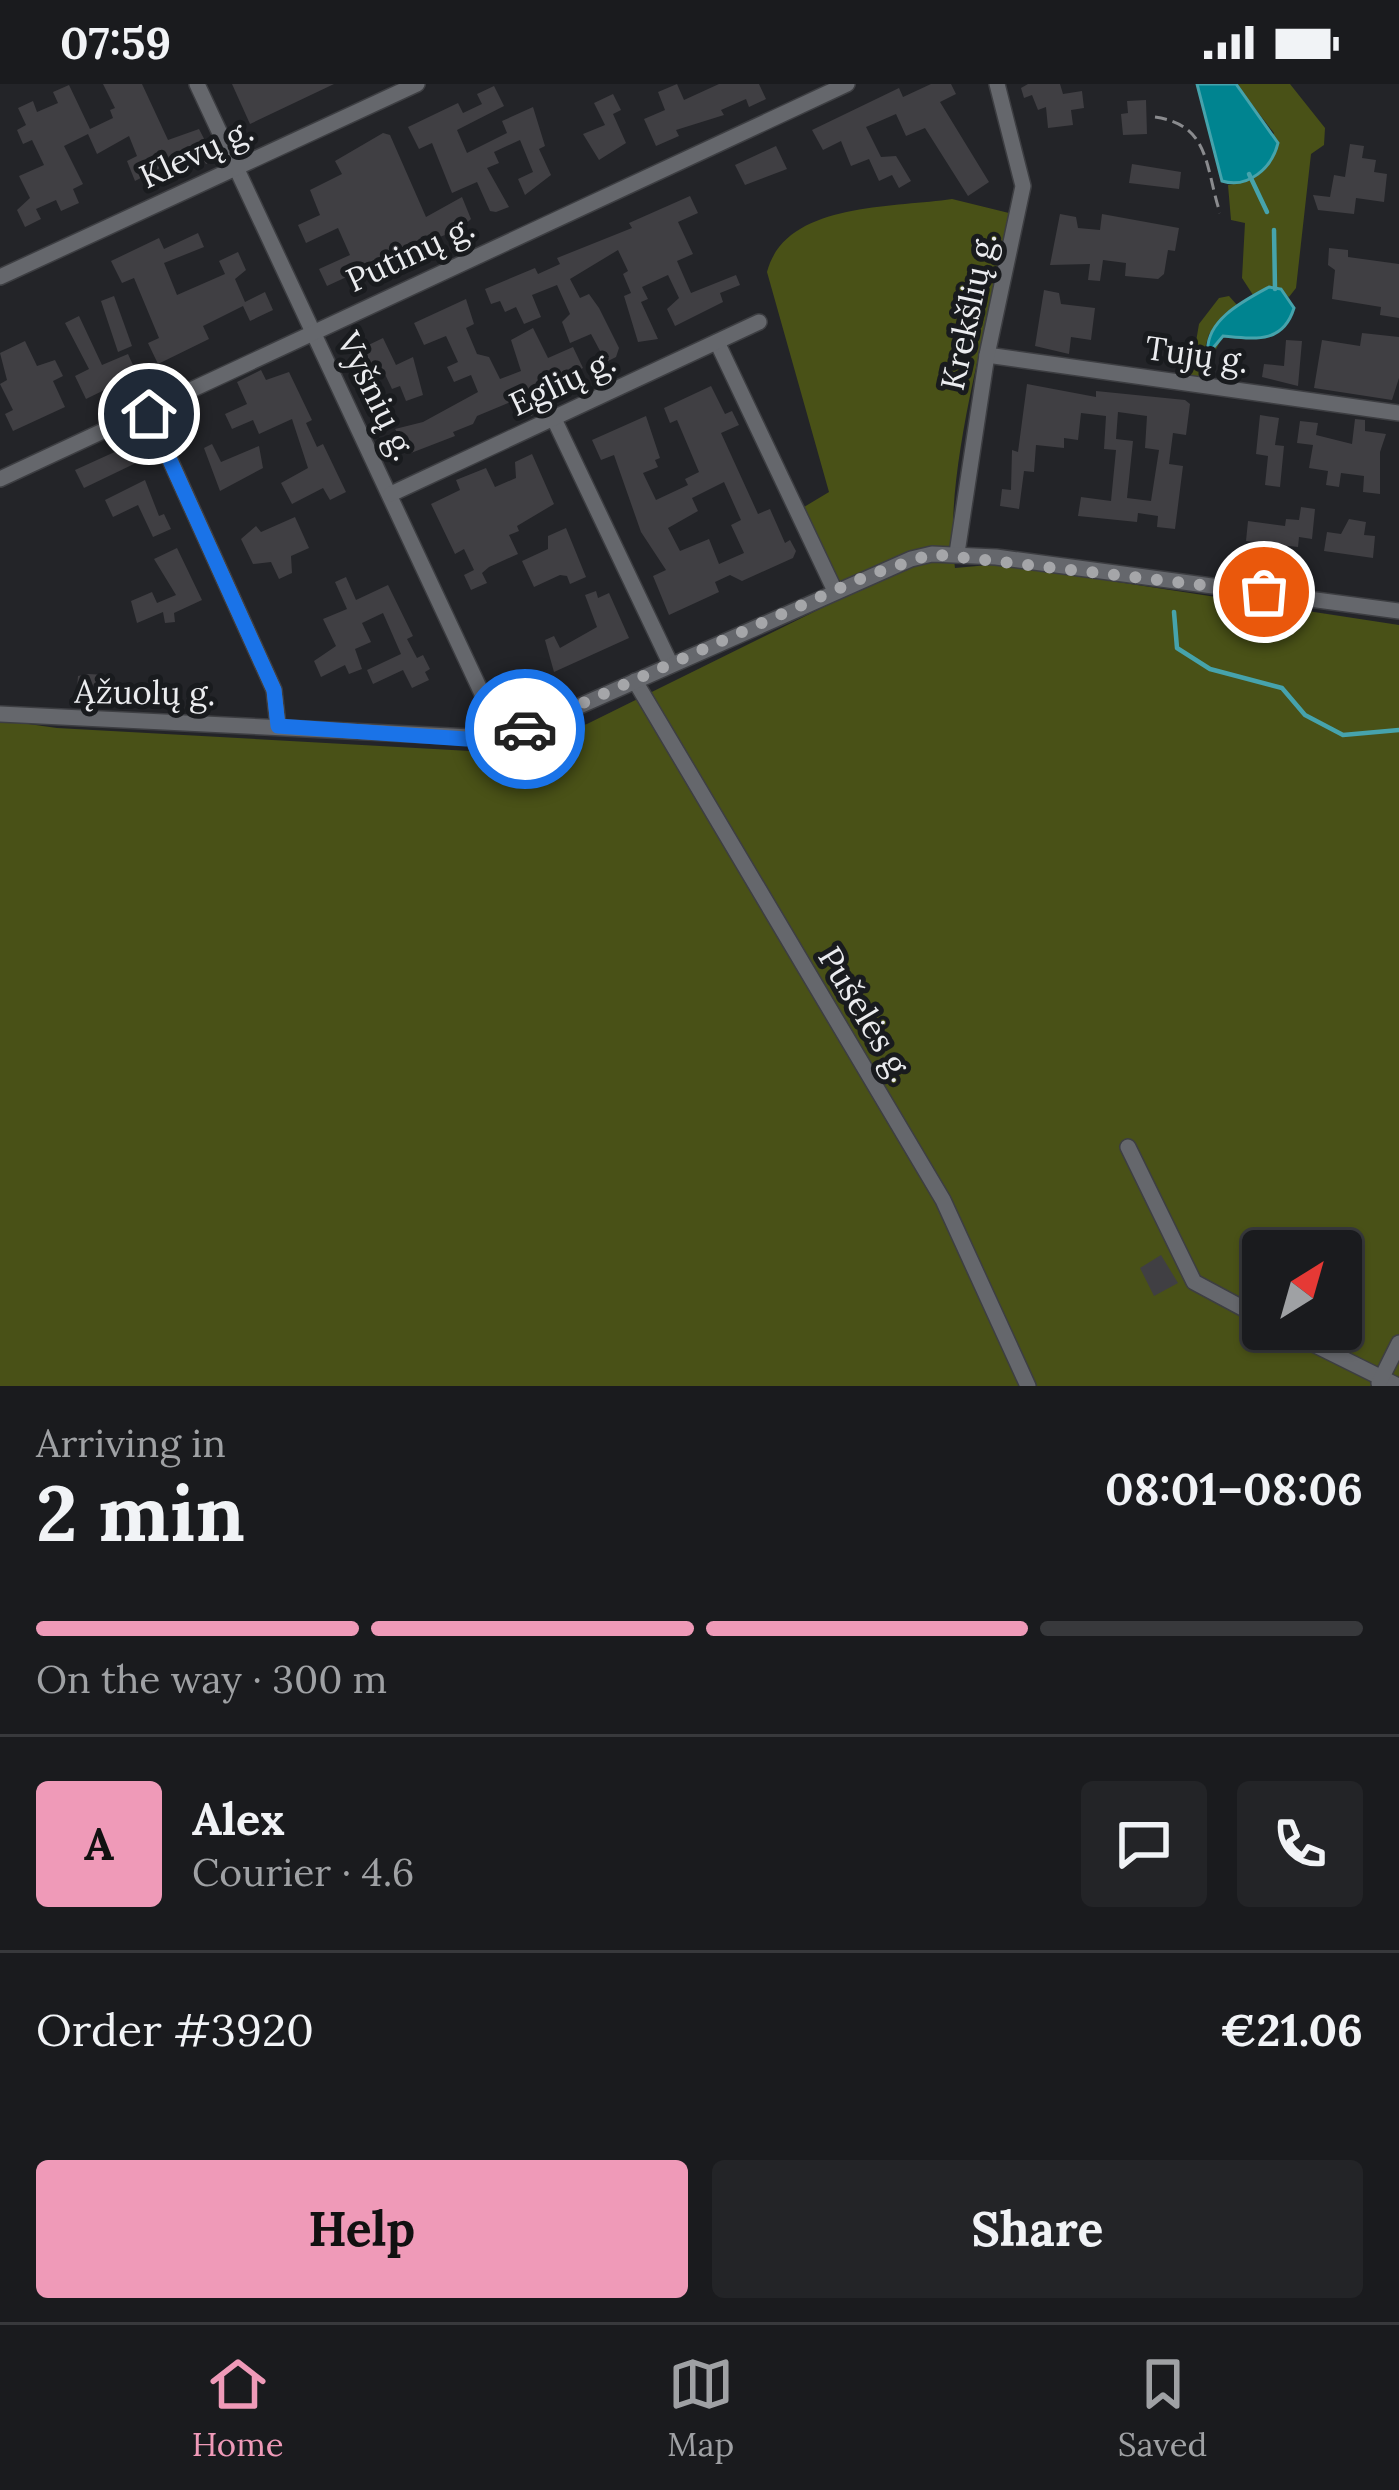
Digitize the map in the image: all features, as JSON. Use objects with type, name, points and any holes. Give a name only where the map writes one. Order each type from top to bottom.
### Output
[{"type":"street","name":"Vyšnių g.","points":[[197,84],[484,700],[492,738]]},
{"type":"street","name":"Klevų g.","points":[[0,277],[417,84]]},
{"type":"street","name":"Putinų g.","points":[[0,478],[847,84]]},
{"type":"street","name":"Krekšlių g.","points":[[957,553],[987,355],[1023,186],[997,84]]},
{"type":"street","name":"Eglių g.","points":[[391,494],[759,322]]},
{"type":"street","points":[[717,342],[835,591]]},
{"type":"street","name":"Tujų g.","points":[[987,355],[1399,413]]},
{"type":"street","points":[[146,409],[274,690],[278,726]]},
{"type":"street","points":[[554,419],[671,665]]},
{"type":"street","name":"Ąžuolų g.","points":[[0,714],[48,720],[492,738],[635,681],[911,559],[957,553],[1398,608]]},
{"type":"street","name":"Pušelės g.","points":[[635,681],[943,1200],[1028,1386]]},
{"type":"street","points":[[1128,1148],[1194,1282],[1242,1308]]},
{"type":"street","points":[[1322,1350],[1386,1384],[1399,1343]]},
{"type":"path","points":[[1155,117],[1183,121],[1196,133],[1220,213]]},
{"type":"green space","points":[[1236,84],[1290,84],[1325,128],[1324,145],[1311,154],[1296,288],[1289,297],[1275,287],[1253,295],[1242,278],[1245,223],[1231,220],[1228,185],[1245,182],[1274,133]]},
{"type":"green space","points":[[952,199],[1013,214],[962,440],[955,487],[955,568],[1000,564],[1399,625],[1399,1386],[0,1386],[0,720],[57,728],[488,752],[587,724],[844,597],[804,507],[829,492],[767,272],[778,249],[795,232],[818,221],[872,208]]},
{"type":"green space","points":[[1229,296],[1237,305],[1209,334],[1205,348],[1223,336],[1214,353],[1213,380],[1190,377],[1199,324],[1219,298]]},
{"type":"water","points":[[1197,84],[1236,84],[1278,143],[1270,161],[1250,179],[1222,181]]},
{"type":"water","points":[[1269,287],[1281,289],[1294,308],[1283,328],[1266,337],[1223,336],[1208,354],[1208,342],[1219,322]]},
{"type":"building","points":[[103,84],[142,84],[168,140],[199,129],[215,160],[206,164],[196,149],[135,181],[127,161],[137,156],[129,136],[97,154],[88,134],[64,146],[83,184],[73,189],[79,203],[61,211],[56,200],[36,209],[41,219],[25,227],[17,210],[30,198],[19,176],[44,165],[32,140],[23,144],[17,130],[26,125],[18,108],[33,101],[37,112],[58,103],[53,92],[69,85],[90,129],[113,118],[110,110],[115,108]]},
{"type":"building","points":[[232,84],[334,84],[250,124]]},
{"type":"building","points":[[677,84],[684,100],[719,84],[759,84],[766,99],[749,107],[746,99],[721,110],[724,115],[676,130],[679,136],[656,146],[644,119],[665,110],[658,92]]},
{"type":"building","points":[[931,84],[951,84],[956,94],[940,102],[989,182],[968,196],[925,128],[906,136],[896,114],[866,127],[881,157],[896,156],[911,181],[899,188],[892,175],[879,181],[869,159],[851,166],[841,141],[823,150],[812,130],[899,88],[903,97]]},
{"type":"building","points":[[1060,84],[1063,94],[1082,91],[1084,108],[1071,110],[1073,125],[1048,128],[1046,107],[1038,110],[1032,95],[1024,98],[1021,88]]},
{"type":"building","points":[[494,86],[504,106],[457,130],[467,153],[507,133],[502,121],[533,107],[545,146],[539,149],[551,175],[525,195],[518,179],[533,172],[520,140],[494,152],[499,163],[487,168],[509,207],[496,212],[490,211],[477,182],[452,193],[432,143],[419,149],[408,127],[458,103],[463,113],[482,104],[477,94]]},
{"type":"building","points":[[613,94],[621,110],[613,114],[626,143],[599,160],[583,134],[605,125],[594,103]]},
{"type":"building","points":[[1146,100],[1147,134],[1123,135],[1121,114],[1128,113],[1127,101]]},
{"type":"building","points":[[383,133],[390,135],[426,217],[462,197],[471,219],[459,230],[364,264],[366,268],[327,286],[319,269],[350,255],[338,228],[306,243],[298,225],[320,215],[310,190],[342,174],[335,161]]},
{"type":"building","points":[[1350,144],[1364,146],[1362,158],[1376,160],[1374,172],[1387,174],[1384,202],[1356,198],[1354,214],[1318,210],[1313,195],[1330,197],[1334,175],[1345,177]]},
{"type":"building","points":[[776,146],[787,169],[745,185],[735,165]]},
{"type":"building","points":[[1132,164],[1181,172],[1179,189],[1129,183]]},
{"type":"building","points":[[690,196],[698,213],[678,222],[693,254],[677,261],[691,293],[736,275],[740,285],[720,293],[723,302],[675,326],[667,309],[679,298],[668,275],[642,287],[648,299],[641,302],[658,339],[638,342],[624,296],[631,293],[623,274],[628,271],[618,250],[570,279],[580,298],[589,294],[599,308],[619,348],[616,357],[606,362],[591,334],[570,343],[562,322],[570,314],[557,285],[532,295],[541,317],[524,324],[516,307],[505,312],[500,301],[491,304],[485,289],[535,268],[538,274],[560,264],[557,258],[632,228],[629,223]]},
{"type":"building","points":[[1060,214],[1076,217],[1078,228],[1100,230],[1102,214],[1179,228],[1175,251],[1168,250],[1164,274],[1158,279],[1125,276],[1126,263],[1103,260],[1100,281],[1088,280],[1090,264],[1050,265]]},
{"type":"building","points":[[198,233],[204,247],[164,263],[177,295],[225,274],[219,261],[238,252],[246,270],[235,279],[245,302],[265,292],[273,310],[250,321],[243,306],[203,326],[209,339],[158,364],[148,343],[159,338],[134,278],[122,283],[111,261],[159,238],[164,249]]},
{"type":"building","points":[[1329,248],[1348,250],[1348,257],[1399,264],[1399,318],[1380,315],[1381,307],[1332,299],[1335,270],[1328,265]]},
{"type":"building","points":[[1044,290],[1059,293],[1061,304],[1095,308],[1091,340],[1071,337],[1069,354],[1035,346]]},
{"type":"building","points":[[114,296],[132,346],[118,352],[101,301]]},
{"type":"building","points":[[466,299],[474,324],[466,328],[477,354],[489,357],[500,379],[521,371],[511,340],[533,328],[548,358],[573,347],[583,368],[531,392],[539,411],[531,416],[523,397],[477,416],[473,424],[453,432],[455,436],[411,453],[395,429],[423,422],[478,392],[471,375],[454,382],[447,367],[458,362],[446,336],[424,345],[414,323]]},
{"type":"building","points":[[79,316],[102,365],[128,354],[137,374],[86,399],[75,376],[89,369],[65,323]]},
{"type":"building","points":[[1362,333],[1399,337],[1399,378],[1392,400],[1314,388],[1322,340],[1360,346]]},
{"type":"building","points":[[383,338],[396,365],[413,357],[423,395],[406,401],[400,386],[392,389],[382,368],[369,374],[363,369],[354,352]]},
{"type":"building","points":[[1286,340],[1302,341],[1298,386],[1262,377],[1264,364],[1284,366]]},
{"type":"building","points":[[25,341],[37,366],[55,360],[63,376],[53,381],[65,407],[13,431],[5,414],[13,410],[0,384],[7,380],[0,353]]},
{"type":"building","points":[[261,370],[266,380],[289,372],[312,420],[306,423],[317,447],[323,444],[346,492],[330,500],[323,488],[292,504],[281,483],[308,468],[292,419],[259,434],[253,420],[232,429],[225,414],[247,404],[237,382]]},
{"type":"building","points":[[1027,384],[1096,397],[1096,391],[1190,404],[1186,435],[1173,433],[1169,464],[1183,466],[1175,529],[1157,527],[1158,516],[1138,513],[1137,522],[1078,516],[1081,497],[1111,501],[1116,450],[1104,449],[1106,416],[1081,413],[1078,440],[1064,438],[1064,448],[1036,445],[1034,472],[1024,471],[1019,509],[1000,506],[1002,489],[1011,490],[1012,450],[1018,452]],"holes":[[[1118,412],[1147,416],[1145,448],[1159,450],[1151,501],[1127,498],[1133,441],[1116,439]]]},
{"type":"building","points":[[711,386],[725,414],[732,411],[739,425],[721,433],[758,514],[770,509],[785,543],[790,540],[796,551],[793,558],[742,581],[730,575],[715,582],[719,592],[669,615],[653,576],[666,570],[641,532],[614,455],[601,460],[592,440],[646,416],[660,458],[655,460],[658,467],[643,473],[656,500],[688,485],[685,479],[699,472],[677,420],[670,423],[664,408]],"holes":[[[724,482],[741,520],[731,525],[744,553],[719,564],[709,539],[680,551],[668,528],[698,511],[692,498]]]},
{"type":"building","points":[[1260,415],[1279,418],[1275,445],[1284,446],[1280,487],[1265,485],[1268,456],[1256,454]]},
{"type":"building","points":[[1355,419],[1365,420],[1365,431],[1386,434],[1380,452],[1380,494],[1363,492],[1364,476],[1341,473],[1339,487],[1326,485],[1328,471],[1309,468],[1313,445],[1297,443],[1300,421],[1318,423],[1316,435],[1352,444]]},
{"type":"building","points":[[212,444],[221,462],[259,446],[263,468],[220,491],[204,448]]},
{"type":"building","points":[[130,445],[138,462],[84,488],[75,470]]},
{"type":"building","points":[[532,454],[554,504],[517,526],[519,531],[509,535],[518,554],[489,567],[482,573],[487,583],[471,590],[464,575],[474,570],[464,549],[455,554],[431,504],[460,490],[456,480],[486,468],[495,487],[516,478],[515,462]]},
{"type":"building","points":[[145,480],[159,516],[164,514],[171,529],[153,537],[138,505],[113,517],[105,500]]},
{"type":"building","points":[[1301,507],[1315,509],[1312,539],[1299,537],[1298,547],[1246,541],[1248,521],[1285,526],[1286,519],[1299,520]]},
{"type":"building","points":[[295,517],[309,548],[291,556],[292,573],[279,579],[271,562],[253,564],[241,539],[256,526],[261,532]]},
{"type":"building","points":[[1349,519],[1366,522],[1364,535],[1375,536],[1373,558],[1324,551],[1327,532],[1341,534]]},
{"type":"building","points":[[566,528],[586,577],[570,584],[567,576],[560,575],[534,587],[522,561],[548,549],[548,536]]},
{"type":"building","points":[[177,548],[202,600],[174,613],[175,622],[165,623],[163,612],[137,623],[131,601],[152,592],[157,603],[176,595],[154,559]]},
{"type":"building","points":[[346,577],[356,600],[388,585],[413,636],[407,639],[417,658],[423,655],[430,669],[425,672],[429,680],[412,688],[403,670],[373,684],[367,670],[401,654],[383,613],[362,623],[371,642],[355,649],[362,669],[349,674],[345,665],[321,677],[314,661],[336,646],[323,619],[347,609],[335,582]]},
{"type":"building","points":[[596,591],[598,598],[609,593],[629,638],[554,672],[545,640],[554,636],[560,648],[597,627],[585,595]]},
{"type":"building","points":[[107,675],[105,703],[76,700],[78,676]]},
{"type":"building","points":[[1161,1255],[1178,1283],[1154,1296],[1140,1268]]},
{"type":"waterway","points":[[1249,174],[1267,212]]},
{"type":"waterway","points":[[1274,230],[1275,289]]},
{"type":"waterway","points":[[1205,372],[1208,354]]},
{"type":"waterway","points":[[1174,612],[1177,648],[1210,669],[1282,688],[1305,715],[1343,735],[1399,730]]},
{"type":"way so far","points":[[525,729],[869,575],[932,554],[996,557],[1264,592]]},
{"type":"route","points":[[149,414],[274,690],[278,726],[466,739],[525,729]]}]
